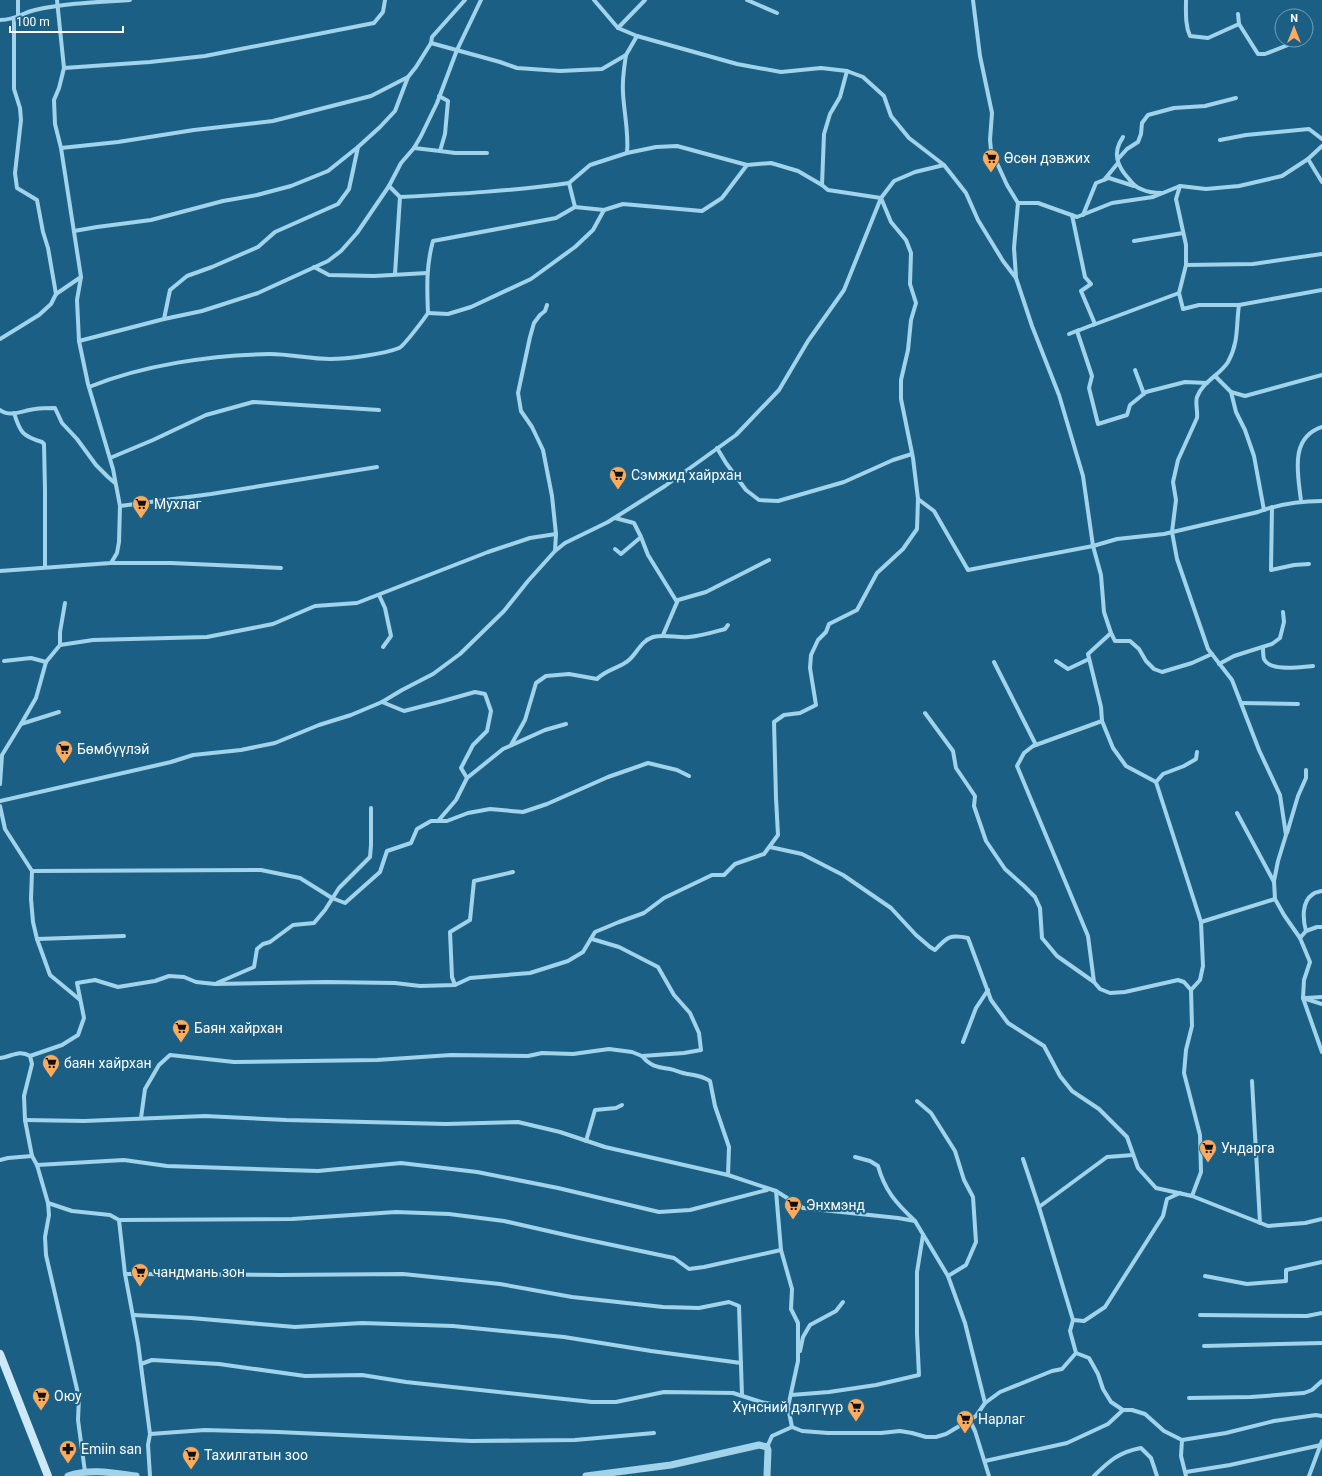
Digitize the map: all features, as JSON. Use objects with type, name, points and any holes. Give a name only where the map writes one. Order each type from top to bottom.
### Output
[{"type":"main road","points":[[0,1354],[48,1476]]},
{"type":"street","points":[[18,0],[16,17],[14,89],[20,108],[21,120],[15,173],[17,188],[37,200],[43,232],[48,248],[56,294]]},
{"type":"street","points":[[57,0],[64,68],[54,100],[55,124],[61,148],[81,277],[77,300],[79,341],[89,388],[113,469],[120,506],[119,542],[117,553],[111,563]]},
{"type":"street","points":[[0,20],[10,20],[34,10],[57,6],[130,0]]},
{"type":"street","points":[[64,68],[150,62],[205,56],[361,26],[374,23],[383,12],[385,0]]},
{"type":"street","points":[[74,231],[151,220],[223,201],[257,195],[291,186],[328,171],[358,147],[395,111],[408,77],[416,68],[431,43],[432,37],[465,0]]},
{"type":"street","points":[[79,341],[164,319],[202,311],[258,293],[328,262],[342,251],[357,233],[390,186],[401,163],[414,148],[440,96],[457,50],[482,0]]},
{"type":"street","points":[[594,0],[618,28],[637,36],[737,64],[781,72],[821,68],[847,71],[863,77],[884,96],[891,116],[909,138],[944,165],[966,193],[978,220],[1003,261],[1016,278]]},
{"type":"street","points":[[618,28],[645,0]]},
{"type":"street","points":[[747,0],[777,13]]},
{"type":"street","points":[[973,0],[980,56],[992,113],[990,140],[991,150],[1006,185],[1018,203],[1014,248],[1016,278],[1032,326],[1059,395],[1084,476],[1093,546],[1101,576],[1104,612],[1111,633],[1115,641],[1130,641],[1139,649],[1146,661],[1154,669],[1162,672],[1192,663],[1212,654]]},
{"type":"street","points":[[1186,0],[1187,29],[1190,36],[1208,38],[1239,24]]},
{"type":"street","points":[[1238,14],[1239,24],[1258,54],[1265,54],[1280,48]]},
{"type":"street","points":[[627,153],[628,140],[622,92],[623,76],[626,55],[637,36]]},
{"type":"street","points":[[431,43],[517,68],[560,71],[602,70],[626,55]]},
{"type":"street","points":[[822,185],[824,134],[830,114],[840,97],[847,71]]},
{"type":"street","points":[[61,148],[118,142],[194,130],[273,121],[370,96],[408,77]]},
{"type":"street","points":[[440,96],[448,100],[445,134],[440,151]]},
{"type":"street","points":[[1103,180],[1127,149],[1138,142],[1141,134],[1142,123],[1148,115],[1174,108],[1205,106],[1236,98]]},
{"type":"street","points":[[1220,140],[1246,135],[1309,129],[1322,139]]},
{"type":"street","points":[[1123,137],[1118,147],[1118,161],[1121,170],[1135,186]]},
{"type":"street","points":[[400,197],[477,193],[569,183],[590,165],[627,153],[656,147],[677,146],[747,165],[771,163],[798,171],[828,190],[881,198]]},
{"type":"street","points":[[1018,203],[1038,203],[1077,217],[1112,203],[1153,197],[1180,186],[1206,189],[1239,186],[1282,176],[1308,159],[1322,146]]},
{"type":"street","points":[[164,319],[170,290],[187,276],[258,247],[275,232],[338,204],[349,190],[358,147]]},
{"type":"street","points":[[414,148],[455,153],[487,153]]},
{"type":"street","points":[[1308,159],[1322,182]]},
{"type":"street","points":[[89,388],[109,379],[162,366],[217,357],[271,354],[330,359],[371,354],[400,348],[428,313],[427,273],[433,241],[556,218],[575,207],[604,210],[623,204],[702,211],[722,198],[747,165]]},
{"type":"street","points":[[0,801],[170,762],[193,755],[241,750],[275,743],[382,702],[434,674],[460,654],[504,611],[528,581],[555,551],[565,543],[615,518],[665,486],[736,435],[779,390],[808,341],[844,290],[881,198],[894,181],[915,172],[944,165]]},
{"type":"street","points":[[1083,215],[1096,183],[1109,178],[1151,192],[1165,193]]},
{"type":"street","points":[[569,183],[575,207]]},
{"type":"street","points":[[390,186],[400,197],[395,274]]},
{"type":"street","points":[[1180,186],[1176,199],[1186,245],[1186,266],[1179,293],[1183,309],[1199,305],[1238,305],[1322,290]]},
{"type":"street","points":[[30,1056],[62,1044],[78,1035],[84,1018],[77,983],[95,980],[118,987],[155,981],[169,976],[184,977],[196,982],[215,984],[326,982],[395,983],[420,986],[456,985],[470,978],[530,973],[568,961],[583,952],[595,932],[644,913],[664,898],[712,875],[724,875],[735,864],[764,854],[778,835],[774,722],[784,715],[800,713],[816,705],[810,668],[811,655],[818,640],[826,632],[829,624],[857,610],[877,573],[903,549],[917,529],[918,499],[912,454],[901,399],[901,380],[908,350],[911,320],[916,303],[910,284],[911,253],[906,240],[891,222],[881,198]]},
{"type":"street","points":[[428,313],[448,314],[472,307],[531,279],[575,247],[593,230],[604,210]]},
{"type":"street","points":[[1072,215],[1085,277],[1091,284],[1081,291],[1095,324],[1077,331]]},
{"type":"street","points":[[1134,242],[1183,233]]},
{"type":"street","points":[[1186,266],[1253,264],[1322,254]]},
{"type":"street","points":[[314,267],[329,275],[374,276],[427,273]]},
{"type":"street","points":[[0,339],[38,316],[51,304],[56,294],[81,277]]},
{"type":"street","points":[[1069,334],[1179,293]]},
{"type":"street","points":[[547,305],[545,311],[534,323],[518,392],[521,411],[532,427],[542,450],[552,496],[556,534],[555,551]]},
{"type":"street","points":[[1238,305],[1236,343],[1227,363],[1207,383],[1197,398],[1197,418],[1178,460],[1173,482],[1176,500],[1172,532],[1177,559],[1208,649],[1232,680],[1259,750],[1280,795],[1286,835]]},
{"type":"street","points":[[1077,331],[1092,376],[1089,388],[1098,424],[1127,414],[1130,405],[1144,394],[1185,382],[1207,383]]},
{"type":"street","points":[[1135,370],[1144,394]]},
{"type":"street","points":[[1215,376],[1232,392],[1245,396],[1322,375]]},
{"type":"street","points":[[1232,392],[1236,412],[1245,430],[1254,456],[1264,510]]},
{"type":"street","points":[[110,458],[206,415],[253,402],[379,410]]},
{"type":"street","points":[[0,410],[3,413],[14,413],[33,409],[55,408],[62,423],[77,439],[96,465],[115,483]]},
{"type":"street","points":[[14,413],[18,429],[24,434],[44,444],[45,567]]},
{"type":"street","points":[[1301,501],[1296,465],[1299,452],[1308,434],[1322,427]]},
{"type":"street","points":[[717,448],[746,490],[760,500],[778,501],[844,482],[892,460],[912,454]]},
{"type":"street","points":[[120,506],[211,494],[377,467]]},
{"type":"street","points":[[918,499],[934,511],[968,570],[1093,546],[1117,539],[1172,532],[1301,501],[1322,501]]},
{"type":"street","points":[[1272,507],[1271,570],[1294,565],[1309,564]]},
{"type":"street","points":[[615,518],[634,523],[648,555],[677,602]]},
{"type":"street","points":[[60,645],[93,640],[207,637],[273,624],[315,606],[357,603],[488,552],[530,538],[556,534]]},
{"type":"street","points":[[615,549],[622,554],[641,537]]},
{"type":"street","points":[[663,635],[678,600],[706,592],[770,560]]},
{"type":"street","points":[[0,571],[111,563],[280,568]]},
{"type":"street","points":[[379,595],[385,608],[391,636],[383,647]]},
{"type":"street","points":[[0,784],[2,755],[36,698],[46,662],[60,645],[60,632],[65,603]]},
{"type":"street","points":[[1219,664],[1234,656],[1272,644],[1280,638],[1284,622],[1283,612]]},
{"type":"street","points":[[511,745],[525,720],[536,683],[546,676],[569,674],[597,679],[604,672],[628,661],[640,647],[651,638],[663,635],[674,637],[691,637],[704,635],[725,629],[728,625]]},
{"type":"street","points":[[1111,633],[1088,654],[1101,707],[1102,721],[1112,748],[1126,766],[1156,782],[1201,922],[1203,966],[1200,980],[1191,990]]},
{"type":"street","points":[[1263,647],[1264,659],[1269,665],[1279,667],[1313,666]]},
{"type":"street","points":[[4,661],[31,658],[46,662]]},
{"type":"street","points":[[1056,661],[1068,669],[1089,659]]},
{"type":"street","points":[[994,662],[1036,745]]},
{"type":"street","points":[[382,702],[404,711],[443,702],[475,692],[485,694],[491,711],[487,730],[473,745],[461,768],[467,778]]},
{"type":"street","points":[[1241,703],[1298,704]]},
{"type":"street","points":[[21,724],[59,712]]},
{"type":"street","points":[[925,713],[953,751],[956,768],[975,796],[974,806],[986,841],[1005,869],[1035,897],[1040,908],[1042,938],[1057,956],[1094,982],[1100,989],[1110,993],[1125,992],[1178,980],[1184,982],[1191,990],[1192,1026],[1186,1050],[1184,1073],[1200,1135],[1201,1172],[1192,1196]]},
{"type":"street","points":[[1094,982],[1088,936],[1017,766],[1024,753],[1036,745],[1102,721]]},
{"type":"street","points":[[438,821],[456,800],[467,778],[503,749],[546,730],[566,724]]},
{"type":"street","points":[[1156,782],[1163,774],[1184,766],[1196,759],[1197,752]]},
{"type":"street","points":[[32,871],[261,870],[300,878],[332,898],[345,903],[380,872],[387,851],[411,843],[417,829],[431,821],[447,821],[468,813],[490,809],[523,812],[548,804],[608,777],[648,763],[678,770],[689,776]]},
{"type":"street","points":[[1306,770],[1306,778],[1298,796],[1278,861],[1274,882],[1276,899],[1284,915],[1300,938],[1310,962],[1304,980],[1302,998],[1322,1052]]},
{"type":"street","points":[[0,806],[5,829],[32,871],[30,899],[33,922],[37,939],[50,975],[80,999]]},
{"type":"street","points":[[215,984],[254,967],[257,950],[263,944],[270,942],[293,925],[314,923],[325,910],[338,888],[370,857],[371,808]]},
{"type":"street","points":[[1237,813],[1274,882]]},
{"type":"street","points":[[770,847],[802,854],[843,875],[891,908],[930,948],[935,950],[944,940],[955,935],[968,938],[991,1000],[1008,1023],[1044,1046],[1060,1076],[1072,1091],[1099,1109],[1127,1138],[1138,1168],[1156,1188],[1192,1196],[1268,1226],[1305,1223],[1322,1219]]},
{"type":"street","points":[[456,985],[452,977],[450,932],[470,920],[474,881],[513,872]]},
{"type":"street","points":[[1306,931],[1304,910],[1307,900],[1312,894],[1322,891]]},
{"type":"street","points":[[1201,922],[1276,899]]},
{"type":"street","points":[[1300,938],[1306,931],[1317,927],[1322,927]]},
{"type":"street","points":[[37,939],[124,936]]},
{"type":"street","points":[[592,939],[619,947],[658,966],[674,995],[690,1013],[698,1033],[701,1050],[684,1053],[642,1056]]},
{"type":"street","points":[[963,1042],[976,1008],[988,990]]},
{"type":"street","points":[[1302,998],[1322,997]]},
{"type":"street","points":[[1302,998],[1322,1004]]},
{"type":"street","points":[[141,1118],[145,1089],[159,1065],[170,1055],[234,1062],[377,1060],[451,1055],[528,1056],[542,1053],[573,1054],[609,1049],[632,1052],[642,1056],[657,1068],[672,1069],[702,1076],[710,1082],[715,1106],[729,1147],[728,1175]]},
{"type":"street","points":[[0,1058],[14,1053],[25,1053],[30,1056],[32,1064],[24,1096],[24,1120],[32,1156],[37,1165],[48,1204],[49,1215],[45,1237],[46,1255],[79,1398],[78,1420],[89,1473]]},
{"type":"street","points":[[1252,1081],[1260,1223]]},
{"type":"street","points":[[917,1101],[931,1113],[955,1151],[964,1180],[973,1197],[976,1242],[966,1265],[948,1276]]},
{"type":"street","points":[[586,1141],[595,1110],[616,1108],[622,1104]]},
{"type":"street","points":[[24,1120],[84,1121],[205,1116],[286,1120],[446,1124],[518,1122],[560,1132],[605,1147],[728,1175],[776,1192],[803,1208],[915,1221]]},
{"type":"street","points":[[1039,1207],[1106,1157],[1133,1155]]},
{"type":"street","points":[[0,1160],[32,1156]]},
{"type":"street","points":[[855,1157],[870,1161],[878,1166],[882,1179],[895,1202],[915,1221],[948,1276],[965,1323],[985,1403]]},
{"type":"street","points":[[1023,1159],[1074,1320],[1070,1332],[1076,1353]]},
{"type":"street","points":[[37,1165],[124,1160],[167,1166],[318,1170],[401,1163],[477,1172],[558,1188],[659,1212],[690,1210],[768,1190]]},
{"type":"street","points":[[776,1192],[781,1250],[792,1289],[791,1309],[798,1323],[798,1361]]},
{"type":"street","points":[[1074,1320],[1084,1321],[1105,1307],[1163,1216],[1167,1200],[1180,1193]]},
{"type":"street","points":[[48,1204],[72,1211],[110,1215],[119,1220],[292,1219],[396,1212],[450,1214],[504,1221],[674,1258],[689,1269],[781,1250]]},
{"type":"street","points":[[119,1220],[125,1274],[141,1364],[150,1434],[148,1445],[150,1476]]},
{"type":"street","points":[[791,1395],[876,1386],[919,1375],[916,1334],[916,1272],[923,1234]]},
{"type":"street","points":[[1205,1276],[1247,1284],[1286,1280],[1286,1270],[1322,1262]]},
{"type":"street","points":[[125,1274],[403,1274],[500,1284],[572,1297],[663,1307],[699,1308],[730,1302],[739,1306],[742,1395]]},
{"type":"street","points":[[792,1427],[788,1407],[803,1336],[810,1325],[836,1311],[843,1302]]},
{"type":"street","points":[[1200,1315],[1307,1316],[1322,1313]]},
{"type":"street","points":[[133,1315],[192,1318],[295,1328],[362,1323],[453,1326],[564,1337],[651,1351],[741,1363]]},
{"type":"street","points":[[1204,1346],[1322,1343]]},
{"type":"street","points":[[767,1476],[769,1455],[767,1447],[772,1436],[792,1427],[802,1431],[828,1433],[881,1433],[900,1431],[926,1437],[936,1437],[946,1434],[976,1416],[985,1403],[1000,1392],[1052,1371],[1062,1369],[1076,1353]]},
{"type":"street","points":[[1076,1353],[1089,1358],[1098,1374],[1103,1390],[1111,1402],[1123,1410],[1132,1410],[1145,1414],[1164,1431],[1182,1440],[1226,1433],[1274,1421],[1316,1415],[1322,1416]]},
{"type":"street","points":[[141,1364],[152,1360],[219,1364],[306,1376],[362,1376],[592,1402],[616,1402],[664,1392],[733,1393],[761,1402],[788,1407]]},
{"type":"street","points":[[1189,1398],[1251,1397],[1304,1393],[1312,1390],[1322,1381]]},
{"type":"street","points":[[985,1461],[1067,1443],[1108,1424],[1123,1410]]},
{"type":"street","points":[[970,1419],[989,1476]]},
{"type":"street","points":[[150,1434],[205,1430],[471,1441],[575,1440],[654,1433]]},
{"type":"street","points":[[1182,1440],[1182,1456],[1186,1474],[1321,1443]]},
{"type":"street","points":[[1309,1476],[1321,1443]]},
{"type":"street","points":[[586,1476],[671,1465],[758,1445],[767,1447]]},
{"type":"street","points":[[1094,1476],[1111,1459],[1130,1450],[1141,1448],[1151,1458],[1157,1476]]},
{"type":"street","points":[[68,1476],[89,1473],[136,1476]]},
{"type":"place","name":"Өсөн дэвжих","points":[[991,173]]},
{"type":"place","name":"Сэмжид хайрхан","points":[[618,490]]},
{"type":"place","name":"Мухлаг","points":[[141,519]]},
{"type":"place","name":"Бөмбүүлэй","points":[[64,764]]},
{"type":"place","name":"Баян хайрхан","points":[[181,1043]]},
{"type":"place","name":"баян хайрхан","points":[[51,1078]]},
{"type":"place","name":"Ундарга","points":[[1208,1163]]},
{"type":"place","name":"Энхмэнд","points":[[793,1220]]},
{"type":"place","name":"чандмань зон","points":[[140,1287]]},
{"type":"place","name":"Оюу","points":[[41,1411]]},
{"type":"place","name":"Хүнсний дэлгүүр","points":[[856,1422]]},
{"type":"place","name":"Нарлаг","points":[[965,1434]]},
{"type":"place","name":"Emiin san","points":[[68,1464]]},
{"type":"place","name":"Тахилгатын зоо","points":[[191,1470]]}]
